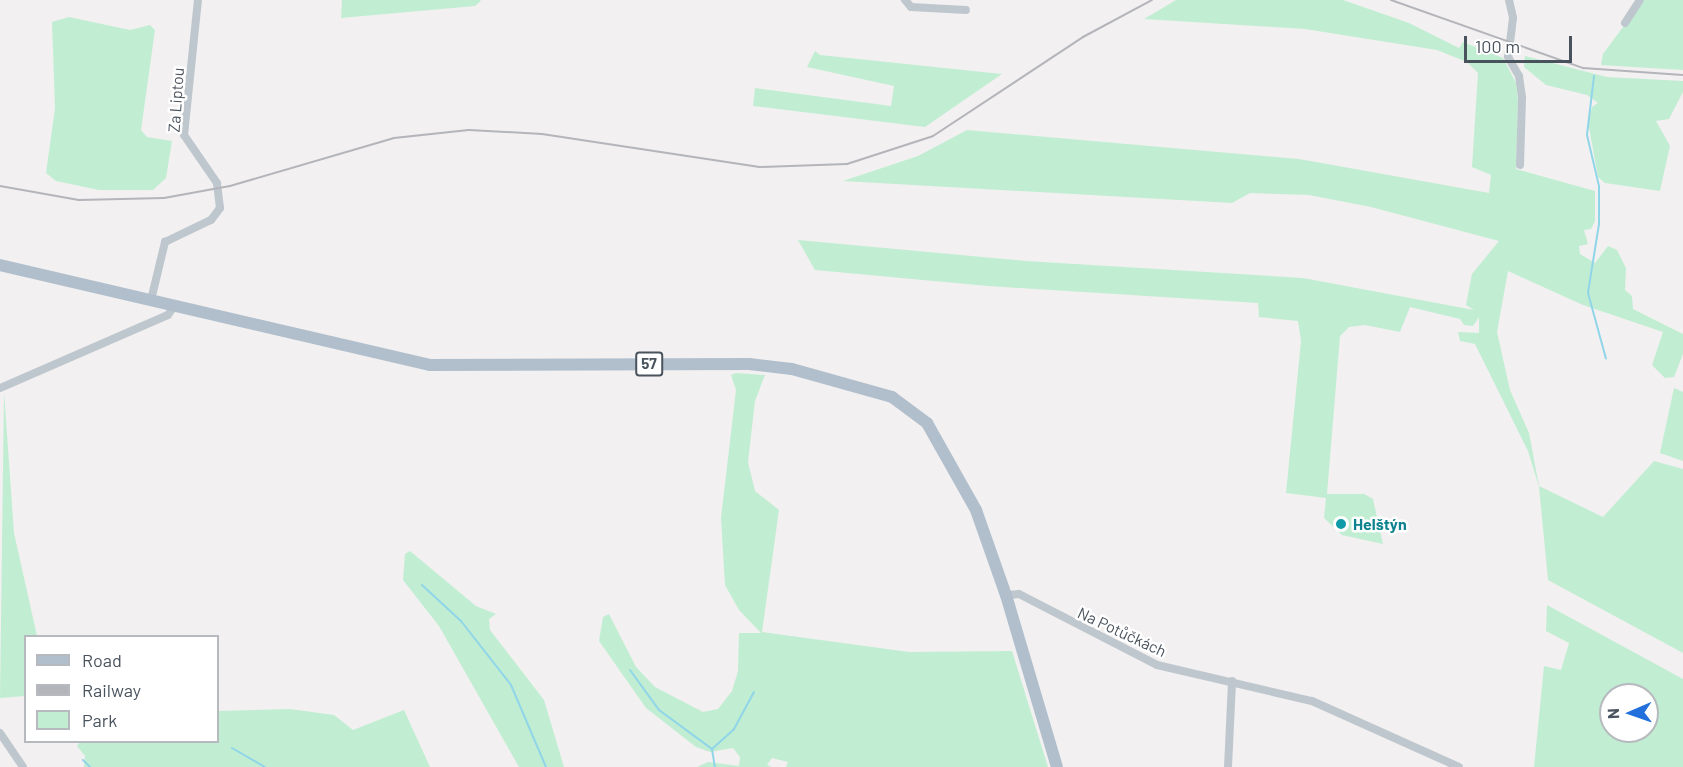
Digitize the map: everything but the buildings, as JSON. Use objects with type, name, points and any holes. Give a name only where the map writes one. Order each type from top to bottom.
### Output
[{"type":"main road","name":"57","points":[[0,265],[439,366],[749,364],[792,369],[881,393],[908,406],[933,431],[976,510],[1006,595],[1057,767]]},
{"type":"street","name":"Za Liptou","points":[[151,300],[165,242],[211,220],[220,208],[217,183],[184,135],[198,0]]},
{"type":"street","points":[[905,0],[911,7],[966,10]]},
{"type":"street","points":[[1509,0],[1514,18],[1508,57],[1519,76],[1522,98],[1520,165]]},
{"type":"street","points":[[1625,23],[1640,0]]},
{"type":"street","points":[[0,388],[168,315],[174,306]]},
{"type":"street","name":"Na Potůčkách","points":[[1006,595],[1019,594],[1157,665],[1312,701],[1459,767]]},
{"type":"street","points":[[1228,767],[1232,681]]},
{"type":"street","points":[[0,733],[23,767]]},
{"type":"green space","points":[[342,0],[481,1],[475,6],[341,18]]},
{"type":"green space","points":[[1176,0],[1343,0],[1409,23],[1459,48],[1463,42],[1503,58],[1516,83],[1518,100],[1516,169],[1595,191],[1595,221],[1591,229],[1584,230],[1588,244],[1579,246],[1580,254],[1595,263],[1608,246],[1617,250],[1626,268],[1625,290],[1632,296],[1633,309],[1683,334],[1683,354],[1674,377],[1665,378],[1652,365],[1663,332],[1583,305],[1508,271],[1497,332],[1510,390],[1529,433],[1539,486],[1603,517],[1654,461],[1683,469],[1683,653],[1548,580],[1539,487],[1528,451],[1475,344],[1460,341],[1458,332],[1479,333],[1479,317],[1473,326],[1464,325],[1460,319],[1410,307],[1400,332],[1365,325],[1349,327],[1340,336],[1327,494],[1364,494],[1373,499],[1383,544],[1342,535],[1324,518],[1326,498],[1286,493],[1301,341],[1298,321],[1259,317],[1258,303],[988,286],[815,270],[798,240],[1026,261],[1303,278],[1474,310],[1466,305],[1472,274],[1499,241],[1371,207],[1309,195],[1250,193],[1232,203],[843,181],[918,156],[967,130],[1299,159],[1489,193],[1491,175],[1472,167],[1478,73],[1467,62],[1437,50],[1305,29],[1144,19]]},
{"type":"green space","points":[[1643,0],[1683,0],[1683,70],[1601,65],[1603,54]]},
{"type":"green space","points":[[69,17],[130,30],[150,25],[155,30],[141,130],[147,137],[172,141],[166,178],[153,190],[99,190],[56,181],[46,173],[55,108],[52,22]]},
{"type":"green space","points":[[815,51],[820,55],[1002,74],[925,127],[753,106],[755,88],[891,106],[894,86],[807,67]]},
{"type":"green space","points":[[1525,56],[1607,77],[1683,81],[1683,92],[1669,119],[1656,121],[1670,146],[1660,191],[1605,183],[1598,177],[1588,122],[1592,107],[1598,103],[1587,95],[1546,85],[1524,67]]},
{"type":"green space","points":[[736,373],[765,375],[755,401],[748,462],[755,491],[779,510],[762,632],[909,652],[1012,651],[1048,767],[786,767],[788,762],[772,758],[767,765],[772,767],[697,767],[708,762],[739,766],[740,757],[733,748],[710,752],[696,747],[646,708],[599,641],[603,617],[609,614],[636,667],[655,687],[703,712],[718,709],[732,691],[738,671],[739,633],[761,633],[739,610],[725,585],[721,518],[736,390],[731,375]]},
{"type":"green space","points":[[1674,388],[1683,392],[1683,461],[1660,453]]},
{"type":"green space","points":[[4,392],[14,533],[37,635],[24,635],[24,696],[0,698]]},
{"type":"green space","points":[[410,551],[476,606],[496,614],[489,619],[490,630],[544,700],[564,767],[519,767],[439,626],[403,580],[405,554]]},
{"type":"green space","points":[[1547,605],[1683,679],[1683,767],[1534,767],[1544,666],[1561,670],[1569,643],[1546,631]]},
{"type":"green space","points":[[290,709],[334,715],[353,730],[404,710],[430,767],[84,767],[85,756],[77,746],[79,743],[219,743],[219,711]]},
{"type":"waterway","points":[[1594,76],[1587,135],[1599,186],[1599,224],[1588,293],[1606,359]]},
{"type":"waterway","points":[[422,585],[461,621],[511,685],[546,767]]},
{"type":"waterway","points":[[630,670],[659,710],[712,749],[715,767]]},
{"type":"waterway","points":[[712,749],[734,729],[754,692]]},
{"type":"waterway","points":[[232,748],[265,767]]},
{"type":"waterway","points":[[83,760],[90,767]]},
{"type":"railway","points":[[0,186],[79,200],[164,198],[230,186],[394,138],[469,130],[542,134],[760,167],[847,164],[933,136],[1083,37],[1152,0]]},
{"type":"railway","points":[[1391,0],[1583,68],[1683,75]]},
{"type":"place","name":"Helštýn","points":[[1341,524]]}]
